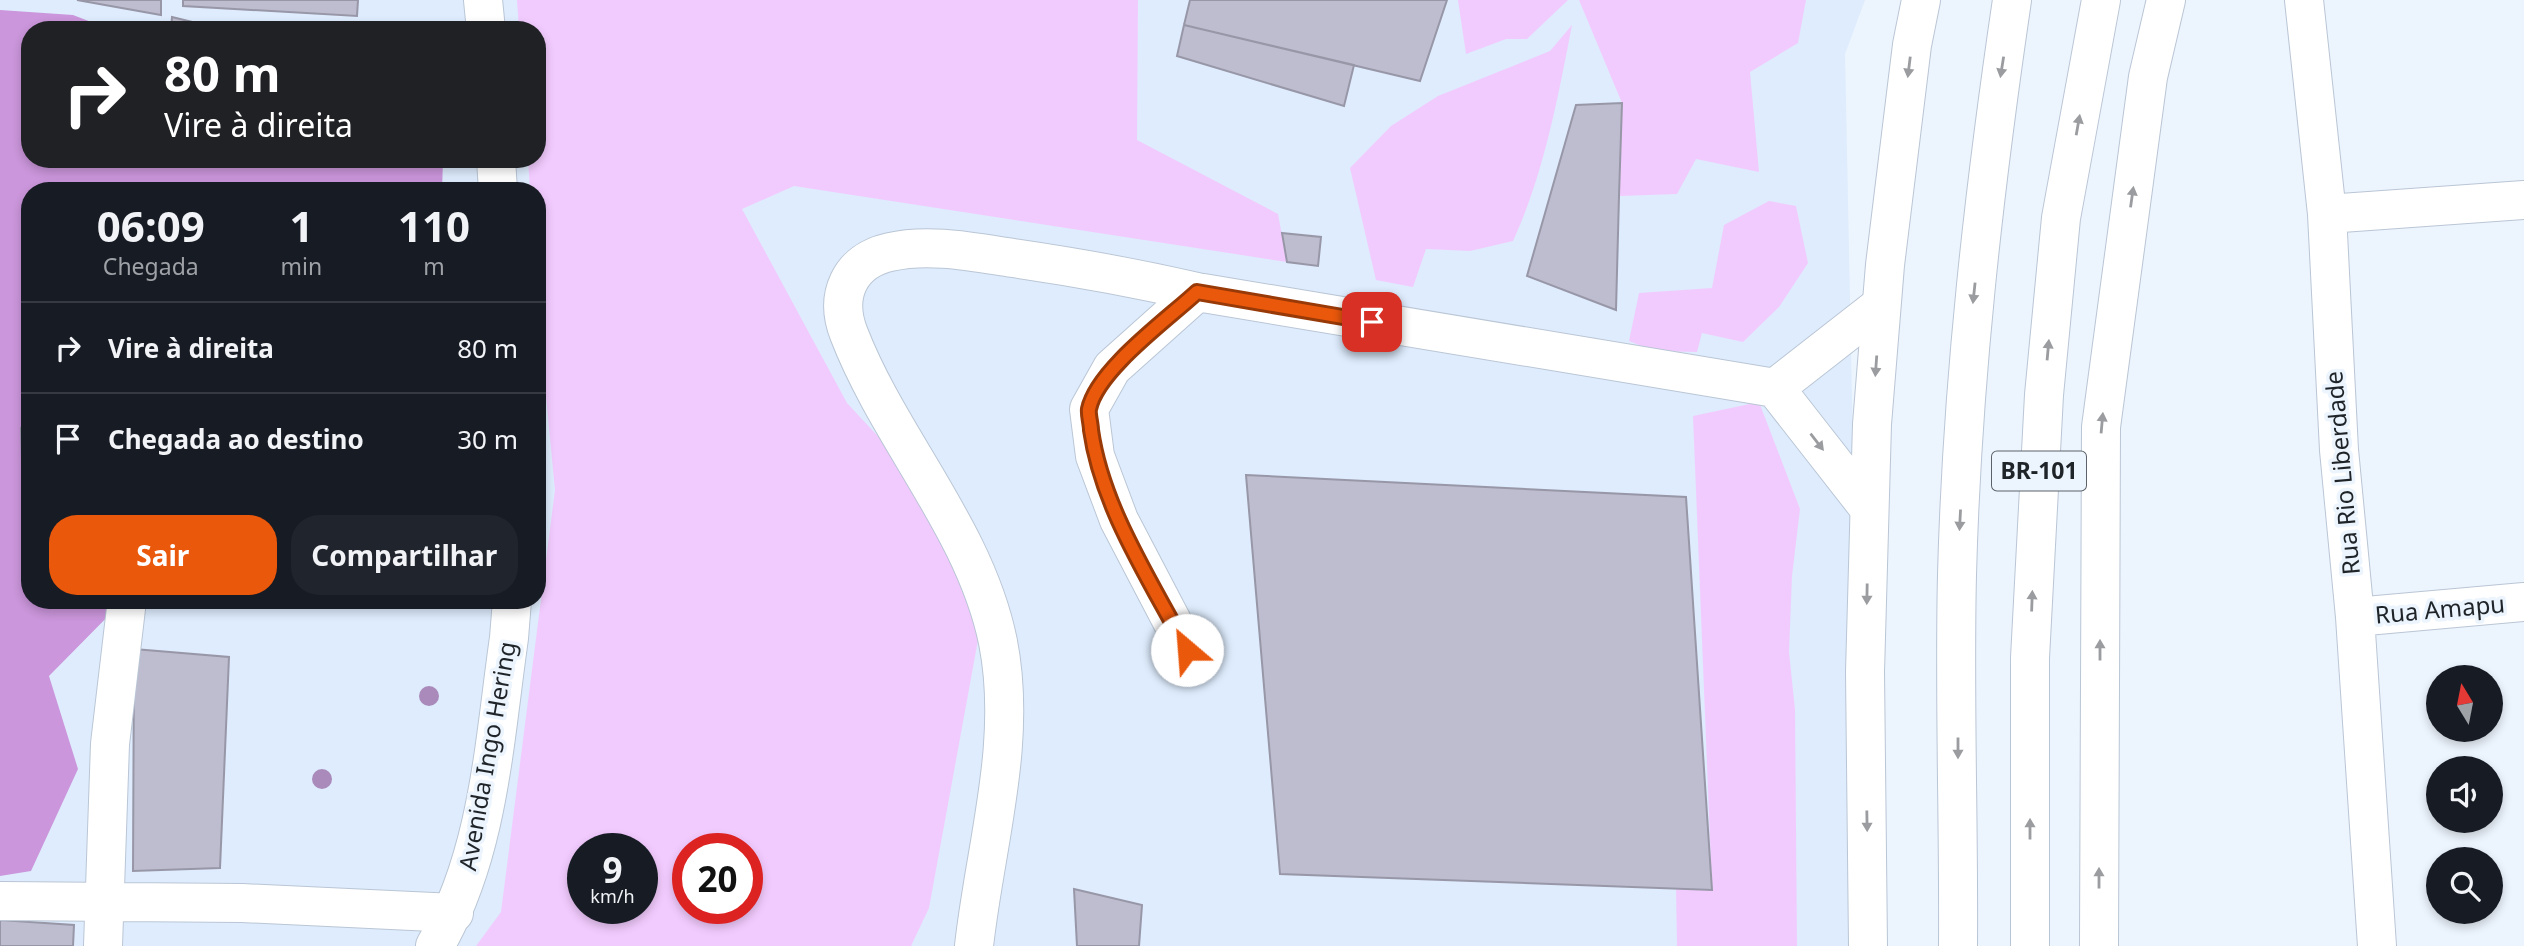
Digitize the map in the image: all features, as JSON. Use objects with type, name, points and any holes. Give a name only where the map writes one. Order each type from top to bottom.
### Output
[{"type":"main road","points":[[484,0],[485,21]]},
{"type":"main road","points":[[1868,946],[1865,672],[1868,507],[1880,306],[1912,45],[1921,0]]},
{"type":"main road","name":"BR-101","points":[[1958,946],[1957,575],[1973,305],[1991,139],[2012,0]]},
{"type":"main road","name":"BR-101","points":[[2030,946],[2030,658],[2044,395],[2061,218],[2101,0]]},
{"type":"main road","points":[[2099,946],[2101,427],[2148,77],[2166,0]]},
{"type":"main road","name":"Rua Rio Liberdade","points":[[2304,0],[2327,214],[2339,450],[2355,617],[2377,946]]},
{"type":"main road","points":[[2327,214],[2524,200]]},
{"type":"main road","points":[[974,946],[981,879],[1001,771],[1005,718],[998,642],[988,606],[954,528],[883,404],[848,332],[841,300],[847,280],[863,264],[889,252],[949,249],[1116,273],[1197,292],[1775,388],[1868,507]]},
{"type":"main road","points":[[1187,650],[1119,520],[1095,456],[1089,409],[1112,368],[1197,292]]},
{"type":"main road","points":[[1775,388],[1880,306]]},
{"type":"main road","name":"Rua Amapu","points":[[2355,617],[2524,602]]},
{"type":"main road","points":[[103,946],[110,744],[126,609]]},
{"type":"main road","name":"Avenida Ingo Hering","points":[[435,946],[454,913],[474,861],[511,609]]},
{"type":"main road","points":[[0,901],[106,900],[454,913]]},
{"type":"shaded area","points":[[0,0],[1865,0],[1845,54],[1863,946],[0,946]]},
{"type":"shaded area","points":[[517,0],[1138,0],[1137,140],[1278,214],[1287,262],[794,186],[742,209],[847,403],[927,489],[980,629],[929,908],[911,946],[476,946],[501,912],[540,609],[546,609],[546,560],[555,490],[546,396],[546,182],[529,182],[529,168],[546,168],[546,21],[518,21]]},
{"type":"shaded area","points":[[1458,0],[1568,0],[1527,39],[1506,39],[1466,54]]},
{"type":"shaded area","points":[[1579,0],[1806,0],[1798,43],[1750,72],[1759,172],[1696,159],[1677,194],[1619,196],[1622,103]]},
{"type":"shaded area","points":[[0,10],[73,15],[89,21],[21,21],[21,168],[443,168],[442,182],[21,182],[21,609],[115,609],[49,676],[78,769],[31,871],[0,876]]},
{"type":"shaded area","points":[[1572,25],[1542,162],[1513,241],[1470,251],[1426,249],[1413,287],[1376,280],[1350,168],[1391,126],[1438,96],[1550,51]]},
{"type":"shaded area","points":[[1769,201],[1796,206],[1808,263],[1779,307],[1743,342],[1702,333],[1697,352],[1654,351],[1629,341],[1639,293],[1712,288],[1724,225]]},
{"type":"shaded area","points":[[1759,402],[1800,509],[1792,576],[1789,652],[1795,710],[1797,946],[1677,946],[1676,888],[1712,889],[1693,416]]},
{"type":"building","points":[[77,0],[161,0],[161,15]]},
{"type":"building","points":[[183,0],[358,0],[357,16],[183,6]]},
{"type":"building","points":[[1190,0],[1447,0],[1420,81],[1184,25]]},
{"type":"building","points":[[172,17],[188,21],[172,21]]},
{"type":"building","points":[[1184,25],[1354,65],[1344,106],[1177,56]]},
{"type":"building","points":[[1622,103],[1616,310],[1527,276],[1576,105]]},
{"type":"building","points":[[1282,233],[1321,237],[1318,266],[1287,262]]},
{"type":"building","points":[[1246,475],[1686,497],[1712,890],[1280,874]]},
{"type":"building","points":[[134,649],[229,657],[220,868],[133,871]]},
{"type":"building","points":[[1074,889],[1142,905],[1139,946],[1077,946]]},
{"type":"building","points":[[0,920],[74,925],[73,946],[0,946]]},
{"type":"route","points":[[1187,650],[1119,520],[1095,456],[1089,409],[1100,388],[1112,368],[1197,292],[1372,322]]}]
